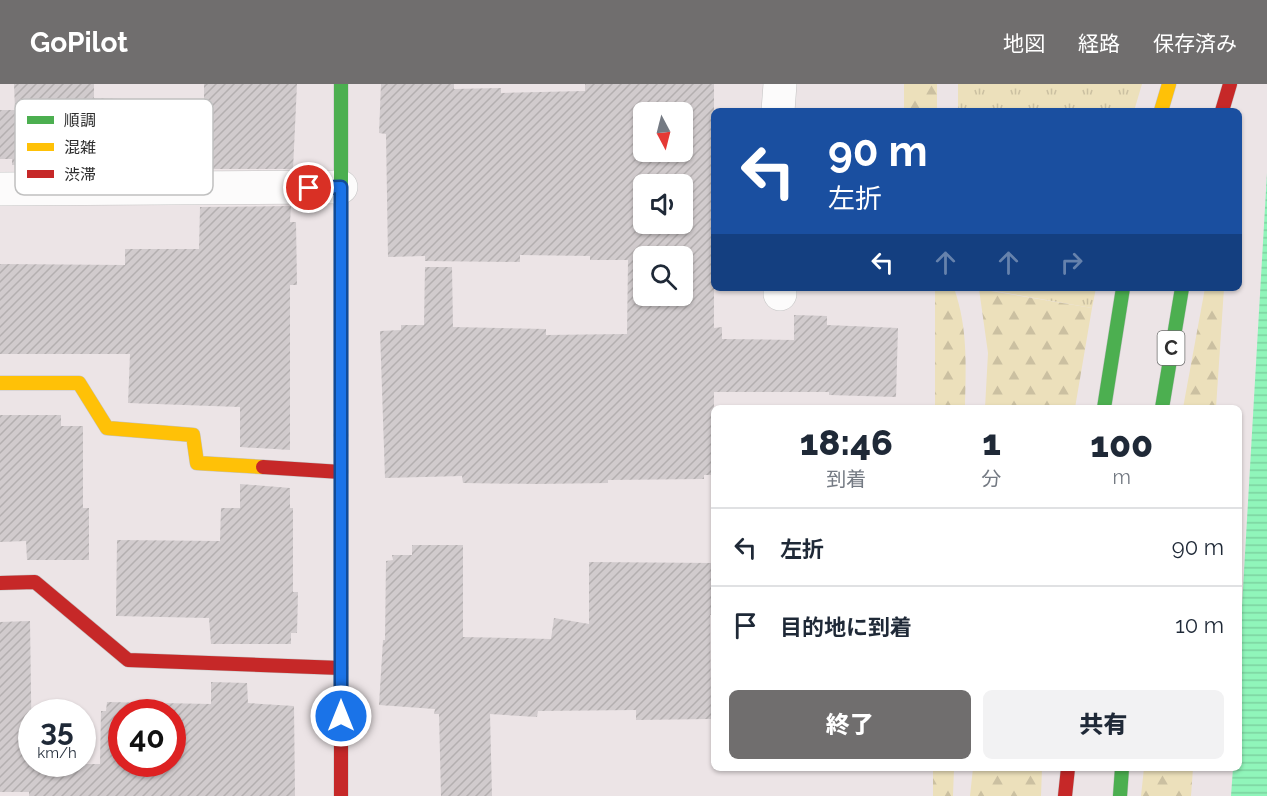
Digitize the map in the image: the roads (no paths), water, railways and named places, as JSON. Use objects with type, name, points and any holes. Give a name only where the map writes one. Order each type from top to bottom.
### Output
[{"type":"main road","points":[[341,84],[341,796]]},
{"type":"main road","points":[[1162,108],[1169,84]]},
{"type":"main road","points":[[1223,108],[1230,84]]},
{"type":"main road","points":[[1104,405],[1123,291]]},
{"type":"main road","name":"C","points":[[1162,405],[1182,291]]},
{"type":"main road","points":[[0,383],[79,383],[107,428],[193,435],[197,463],[341,472]]},
{"type":"main road","points":[[0,584],[35,582],[128,660],[341,668]]},
{"type":"main road","points":[[1065,796],[1068,771]]},
{"type":"main road","points":[[1120,796],[1122,771]]},
{"type":"street","points":[[778,108],[780,84]]},
{"type":"street","points":[[213,188],[341,187]]},
{"type":"street","points":[[0,189],[15,189]]}]
